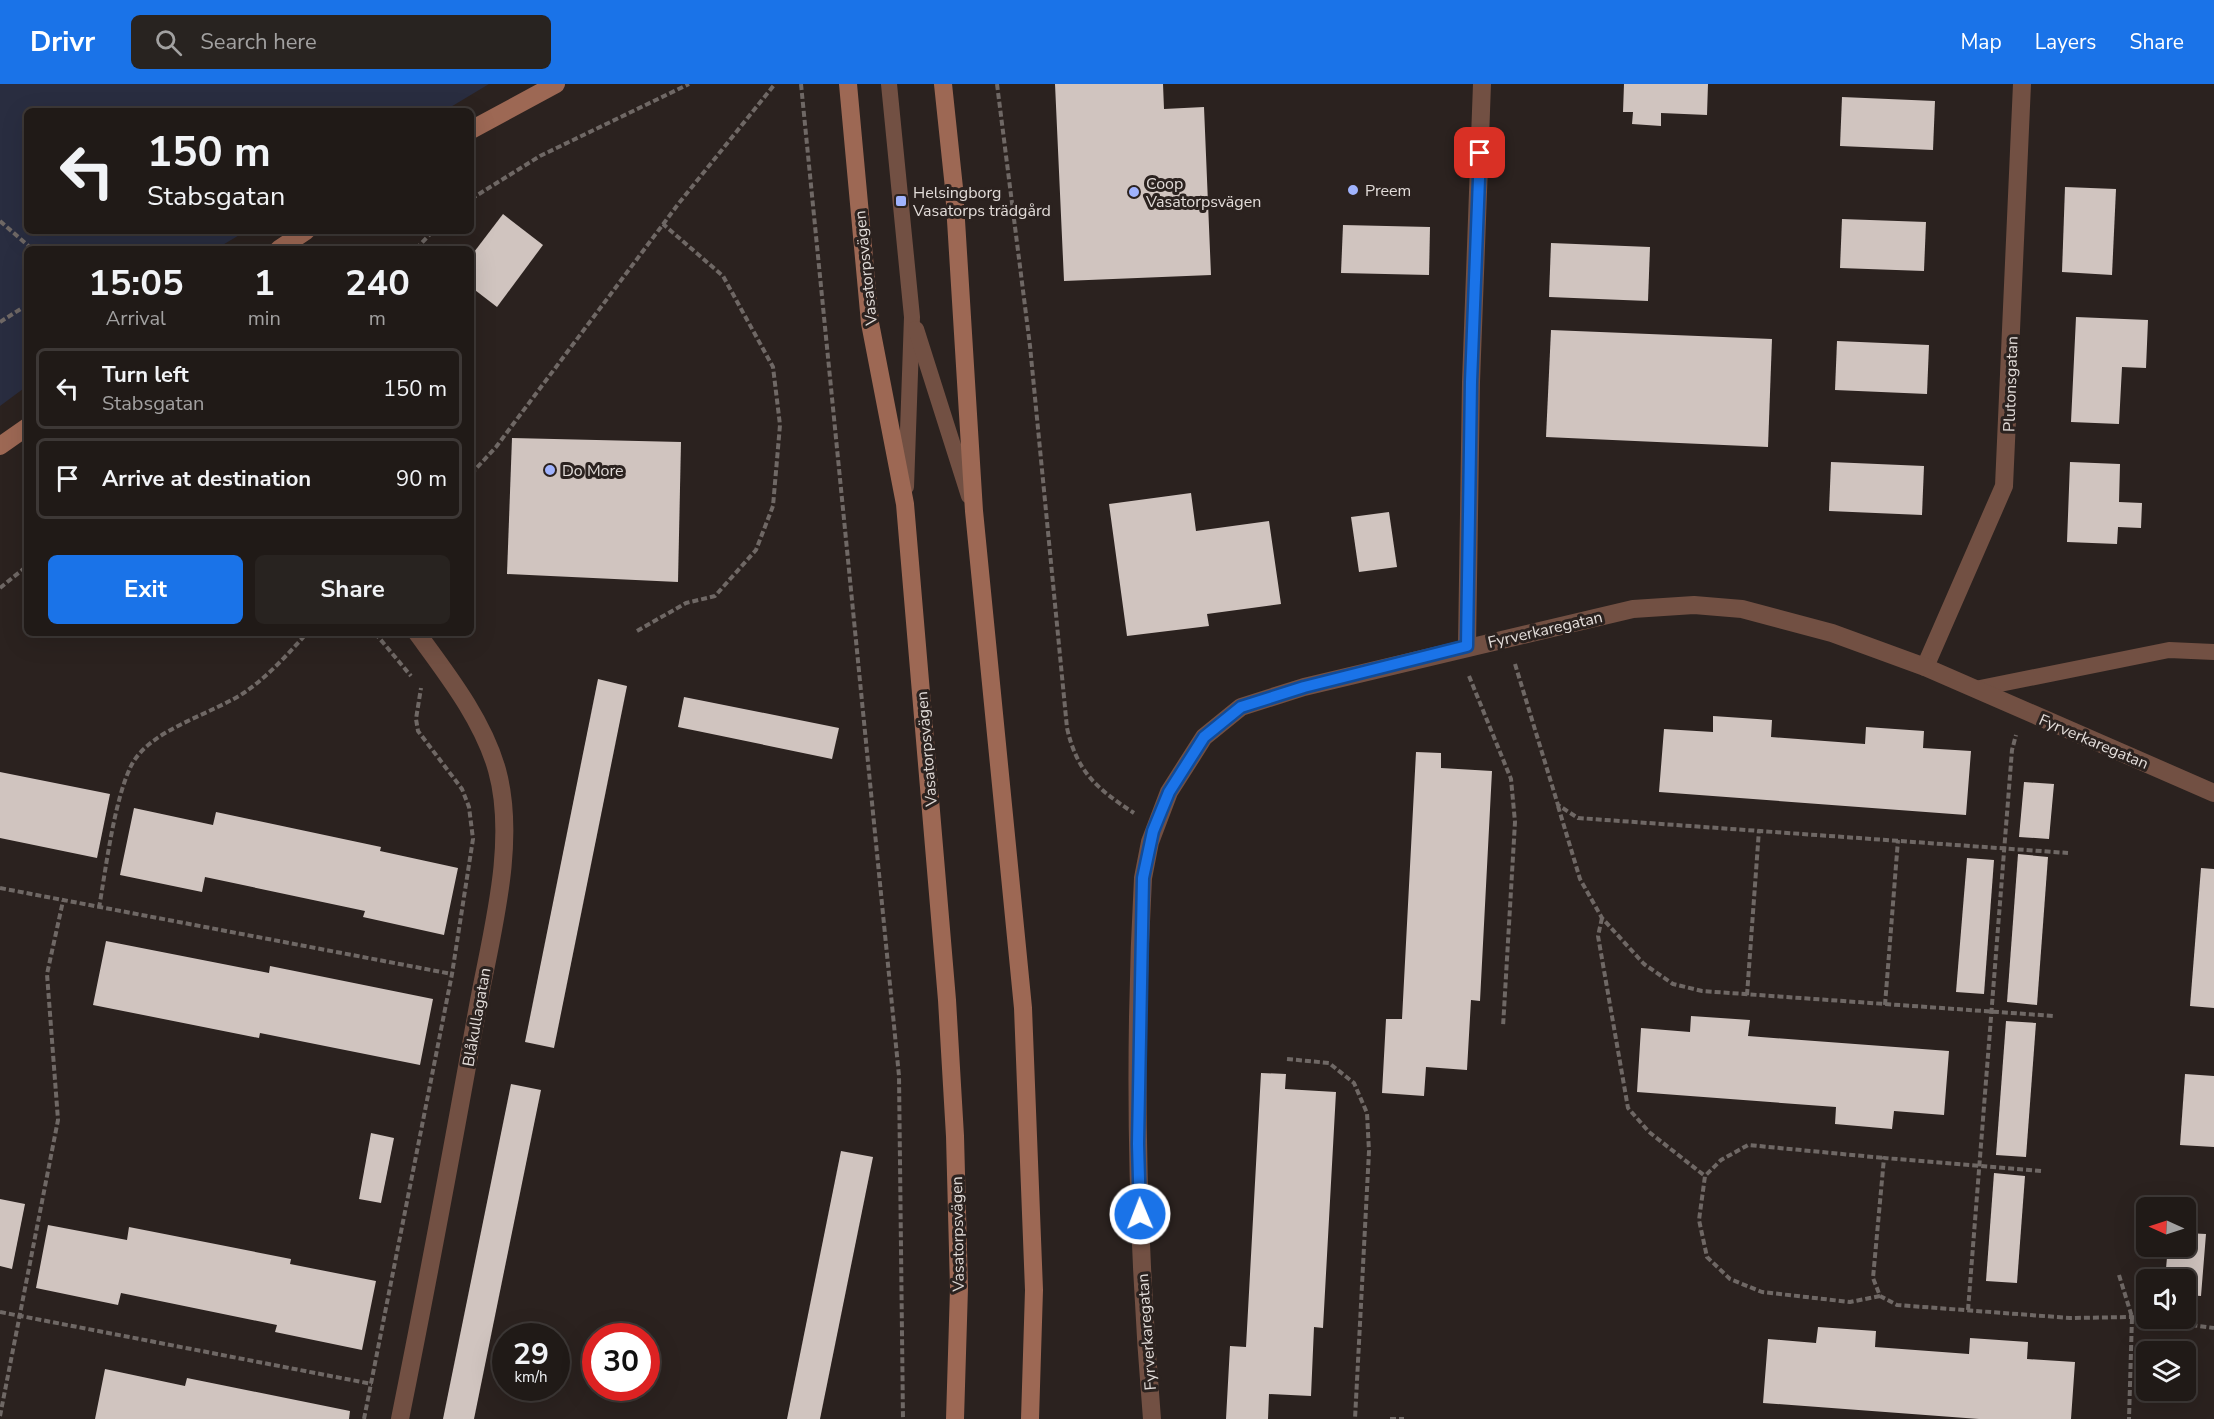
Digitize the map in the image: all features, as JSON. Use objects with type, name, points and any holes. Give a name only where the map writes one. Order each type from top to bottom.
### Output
[{"type":"main road","points":[[474,128],[556,84]]},
{"type":"main road","name":"Vasatorpsvägen","points":[[848,84],[870,323],[905,504],[946,988],[955,1124],[959,1287],[955,1419]]},
{"type":"main road","points":[[943,84],[954,188],[974,511],[1023,1020],[1034,1290],[1030,1419]]},
{"type":"main road","points":[[284,246],[302,234]]},
{"type":"main road","points":[[0,446],[24,429]]},
{"type":"street","points":[[1463,648],[1482,84]]},
{"type":"street","name":"Plutonsgatan","points":[[1925,667],[2004,486],[2022,84]]},
{"type":"street","name":"Fyrverkaregatan","points":[[1152,1419],[1143,1307],[1138,1144],[1141,902],[1144,865],[1155,827],[1169,792],[1194,751],[1216,725],[1241,707],[1304,687],[1633,609],[1694,605],[1742,609],[1832,633],[1925,667],[2214,793]]},
{"type":"street","name":"Blåkullagatan","points":[[400,1419],[507,835],[497,770],[477,724],[419,636]]},
{"type":"lane","points":[[889,84],[912,317],[905,504]]},
{"type":"lane","points":[[912,317],[974,511]]},
{"type":"lane","points":[[1975,689],[2169,650],[2214,652]]},
{"type":"path","points":[[474,197],[540,156],[689,84]]},
{"type":"path","points":[[474,471],[496,447],[663,224],[775,84]]},
{"type":"path","points":[[801,84],[899,1076],[903,1419]]},
{"type":"path","points":[[997,84],[1030,346],[1067,728],[1075,758],[1091,780],[1102,791],[1155,827]]},
{"type":"path","points":[[0,221],[29,246]]},
{"type":"path","points":[[637,631],[686,603],[715,596],[756,550],[773,506],[780,425],[773,367],[723,276],[663,224]]},
{"type":"path","points":[[419,246],[430,234]]},
{"type":"path","points":[[0,322],[24,307]]},
{"type":"path","points":[[0,588],[24,568]]},
{"type":"path","points":[[99,908],[117,815],[131,765],[144,749],[160,736],[226,704],[249,689],[304,636]]},
{"type":"path","points":[[378,636],[426,693]]},
{"type":"path","points":[[1507,639],[1580,879],[1602,918],[1644,964],[1674,984],[1702,992],[2054,1016]]},
{"type":"path","points":[[1463,648],[1511,779],[1515,822],[1503,1027]]},
{"type":"path","points":[[364,1419],[452,974],[474,829],[462,789],[418,731],[416,719],[421,688]]},
{"type":"path","points":[[1968,1310],[2012,750],[2023,710]]},
{"type":"path","points":[[1558,805],[1578,818],[2068,853]]},
{"type":"path","points":[[1747,995],[1759,830]]},
{"type":"path","points":[[1885,1005],[1898,840]]},
{"type":"path","points":[[0,888],[482,980]]},
{"type":"path","points":[[0,1416],[58,1120],[47,974],[63,901]]},
{"type":"path","points":[[1602,918],[1598,936],[1628,1108],[1649,1132],[1705,1176]]},
{"type":"path","points":[[1287,1059],[1329,1063],[1354,1083],[1367,1113],[1369,1151],[1355,1419]]},
{"type":"path","points":[[2041,1171],[1748,1145],[1721,1160],[1705,1176],[1699,1220],[1707,1257],[1730,1279],[1762,1292],[1850,1302],[1880,1296],[1897,1305],[2070,1318],[2132,1317],[2214,1328]]},
{"type":"path","points":[[1880,1296],[1873,1278],[1884,1158]]},
{"type":"path","points":[[2119,1275],[2132,1317],[2129,1419]]},
{"type":"path","points":[[0,1312],[406,1391]]},
{"type":"path","points":[[1390,1419],[1404,1419]]},
{"type":"shaded area","points":[[0,84],[489,84],[449,108],[24,108],[24,234],[241,234],[221,246],[24,246],[24,388],[0,406]]},
{"type":"building","name":"Coop Vasatorpsvägen","points":[[1055,84],[1163,84],[1164,109],[1204,107],[1211,275],[1064,281]]},
{"type":"building","points":[[1624,84],[1708,84],[1707,115],[1661,113],[1661,126],[1632,124],[1633,112],[1623,112]]},
{"type":"building","points":[[1842,97],[1935,101],[1933,150],[1840,146]]},
{"type":"building","points":[[2065,187],[2116,189],[2112,275],[2062,272]]},
{"type":"building","points":[[503,214],[543,245],[497,307],[474,289],[474,252]]},
{"type":"building","points":[[1842,219],[1926,222],[1924,271],[1840,268]]},
{"type":"building","points":[[1343,225],[1430,227],[1429,275],[1341,273]]},
{"type":"building","points":[[1551,243],[1650,247],[1648,301],[1549,297]]},
{"type":"building","points":[[2076,317],[2148,320],[2146,368],[2122,367],[2119,424],[2071,422]]},
{"type":"building","points":[[1551,330],[1772,339],[1768,447],[1546,437]]},
{"type":"building","points":[[1837,341],[1929,345],[1927,394],[1835,390]]},
{"type":"building","points":[[512,438],[681,442],[678,582],[507,574]]},
{"type":"building","points":[[1831,462],[1924,466],[1922,515],[1829,511]]},
{"type":"building","points":[[2070,462],[2120,464],[2119,502],[2142,503],[2141,528],[2118,527],[2117,544],[2067,542]]},
{"type":"building","points":[[1191,493],[1196,531],[1269,521],[1281,604],[1207,614],[1209,626],[1127,636],[1109,504]]},
{"type":"building","points":[[1389,512],[1397,567],[1359,572],[1351,517]]},
{"type":"building","points":[[598,679],[627,686],[554,1048],[525,1042]]},
{"type":"building","points":[[684,697],[839,728],[832,759],[678,727]]},
{"type":"building","points":[[1713,716],[1772,720],[1771,737],[1865,744],[1866,727],[1924,731],[1923,748],[1971,751],[1966,815],[1659,792],[1664,729],[1713,732]]},
{"type":"building","points":[[1416,752],[1441,753],[1441,768],[1492,771],[1480,1001],[1471,1000],[1467,1070],[1426,1067],[1424,1096],[1382,1093],[1386,1019],[1402,1019]]},
{"type":"building","points":[[0,772],[110,794],[97,858],[0,838]]},
{"type":"building","points":[[2024,782],[2054,784],[2049,839],[2019,837]]},
{"type":"building","points":[[134,808],[213,825],[216,812],[381,847],[380,851],[458,868],[444,935],[363,917],[365,911],[205,877],[202,892],[120,875]]},
{"type":"building","points":[[2018,854],[2048,857],[2037,1005],[2007,1002]]},
{"type":"building","points":[[1967,858],[1994,860],[1984,994],[1956,992]]},
{"type":"building","points":[[2201,868],[2214,869],[2214,1008],[2190,1006]]},
{"type":"building","points":[[106,941],[269,973],[270,966],[433,999],[420,1065],[260,1033],[259,1038],[93,1005]]},
{"type":"building","points":[[1691,1016],[1750,1020],[1748,1036],[1949,1051],[1944,1115],[1894,1111],[1892,1129],[1835,1124],[1836,1107],[1637,1092],[1641,1028],[1690,1032]]},
{"type":"building","points":[[2006,1021],[2036,1023],[2026,1157],[1996,1155]]},
{"type":"building","points":[[1261,1073],[1286,1074],[1285,1089],[1336,1092],[1323,1328],[1314,1327],[1311,1396],[1269,1394],[1268,1419],[1226,1419],[1230,1346],[1246,1347]]},
{"type":"building","points":[[2185,1074],[2214,1076],[2214,1147],[2180,1145]]},
{"type":"building","points":[[511,1084],[541,1090],[474,1419],[443,1419]]},
{"type":"building","points":[[371,1133],[394,1138],[381,1203],[359,1199]]},
{"type":"building","points":[[841,1151],[873,1157],[820,1419],[787,1419]]},
{"type":"building","points":[[1994,1173],[2025,1176],[2017,1283],[1986,1281]]},
{"type":"building","points":[[0,1199],[25,1204],[12,1269],[0,1266]]},
{"type":"building","points":[[48,1225],[127,1240],[129,1227],[291,1259],[290,1264],[376,1281],[362,1350],[275,1332],[277,1325],[121,1293],[118,1305],[36,1288]]},
{"type":"building","points":[[2196,1234],[2206,1234],[2201,1296],[2196,1296],[2196,1269],[2166,1269],[2167,1257],[2196,1257]]},
{"type":"building","points":[[1818,1327],[1876,1331],[1875,1347],[1969,1354],[1970,1338],[2028,1342],[2027,1359],[2075,1362],[2071,1419],[1979,1419],[1763,1403],[1768,1339],[1816,1343]]},
{"type":"building","points":[[105,1369],[185,1386],[187,1378],[350,1411],[349,1419],[95,1419]]},
{"type":"place","name":"Preem","points":[[1353,190]]},
{"type":"place","name":"Coop Vasatorpsvägen","points":[[1134,192]]},
{"type":"place","name":"Helsingborg Vasatorps trädgård","points":[[901,201]]},
{"type":"place","name":"Do More","points":[[550,470]]},
{"type":"route","points":[[1140,1214],[1138,1144],[1140,926],[1143,878],[1153,831],[1169,792],[1204,737],[1241,707],[1304,687],[1459,651],[1467,646],[1471,382],[1480,153]]}]
